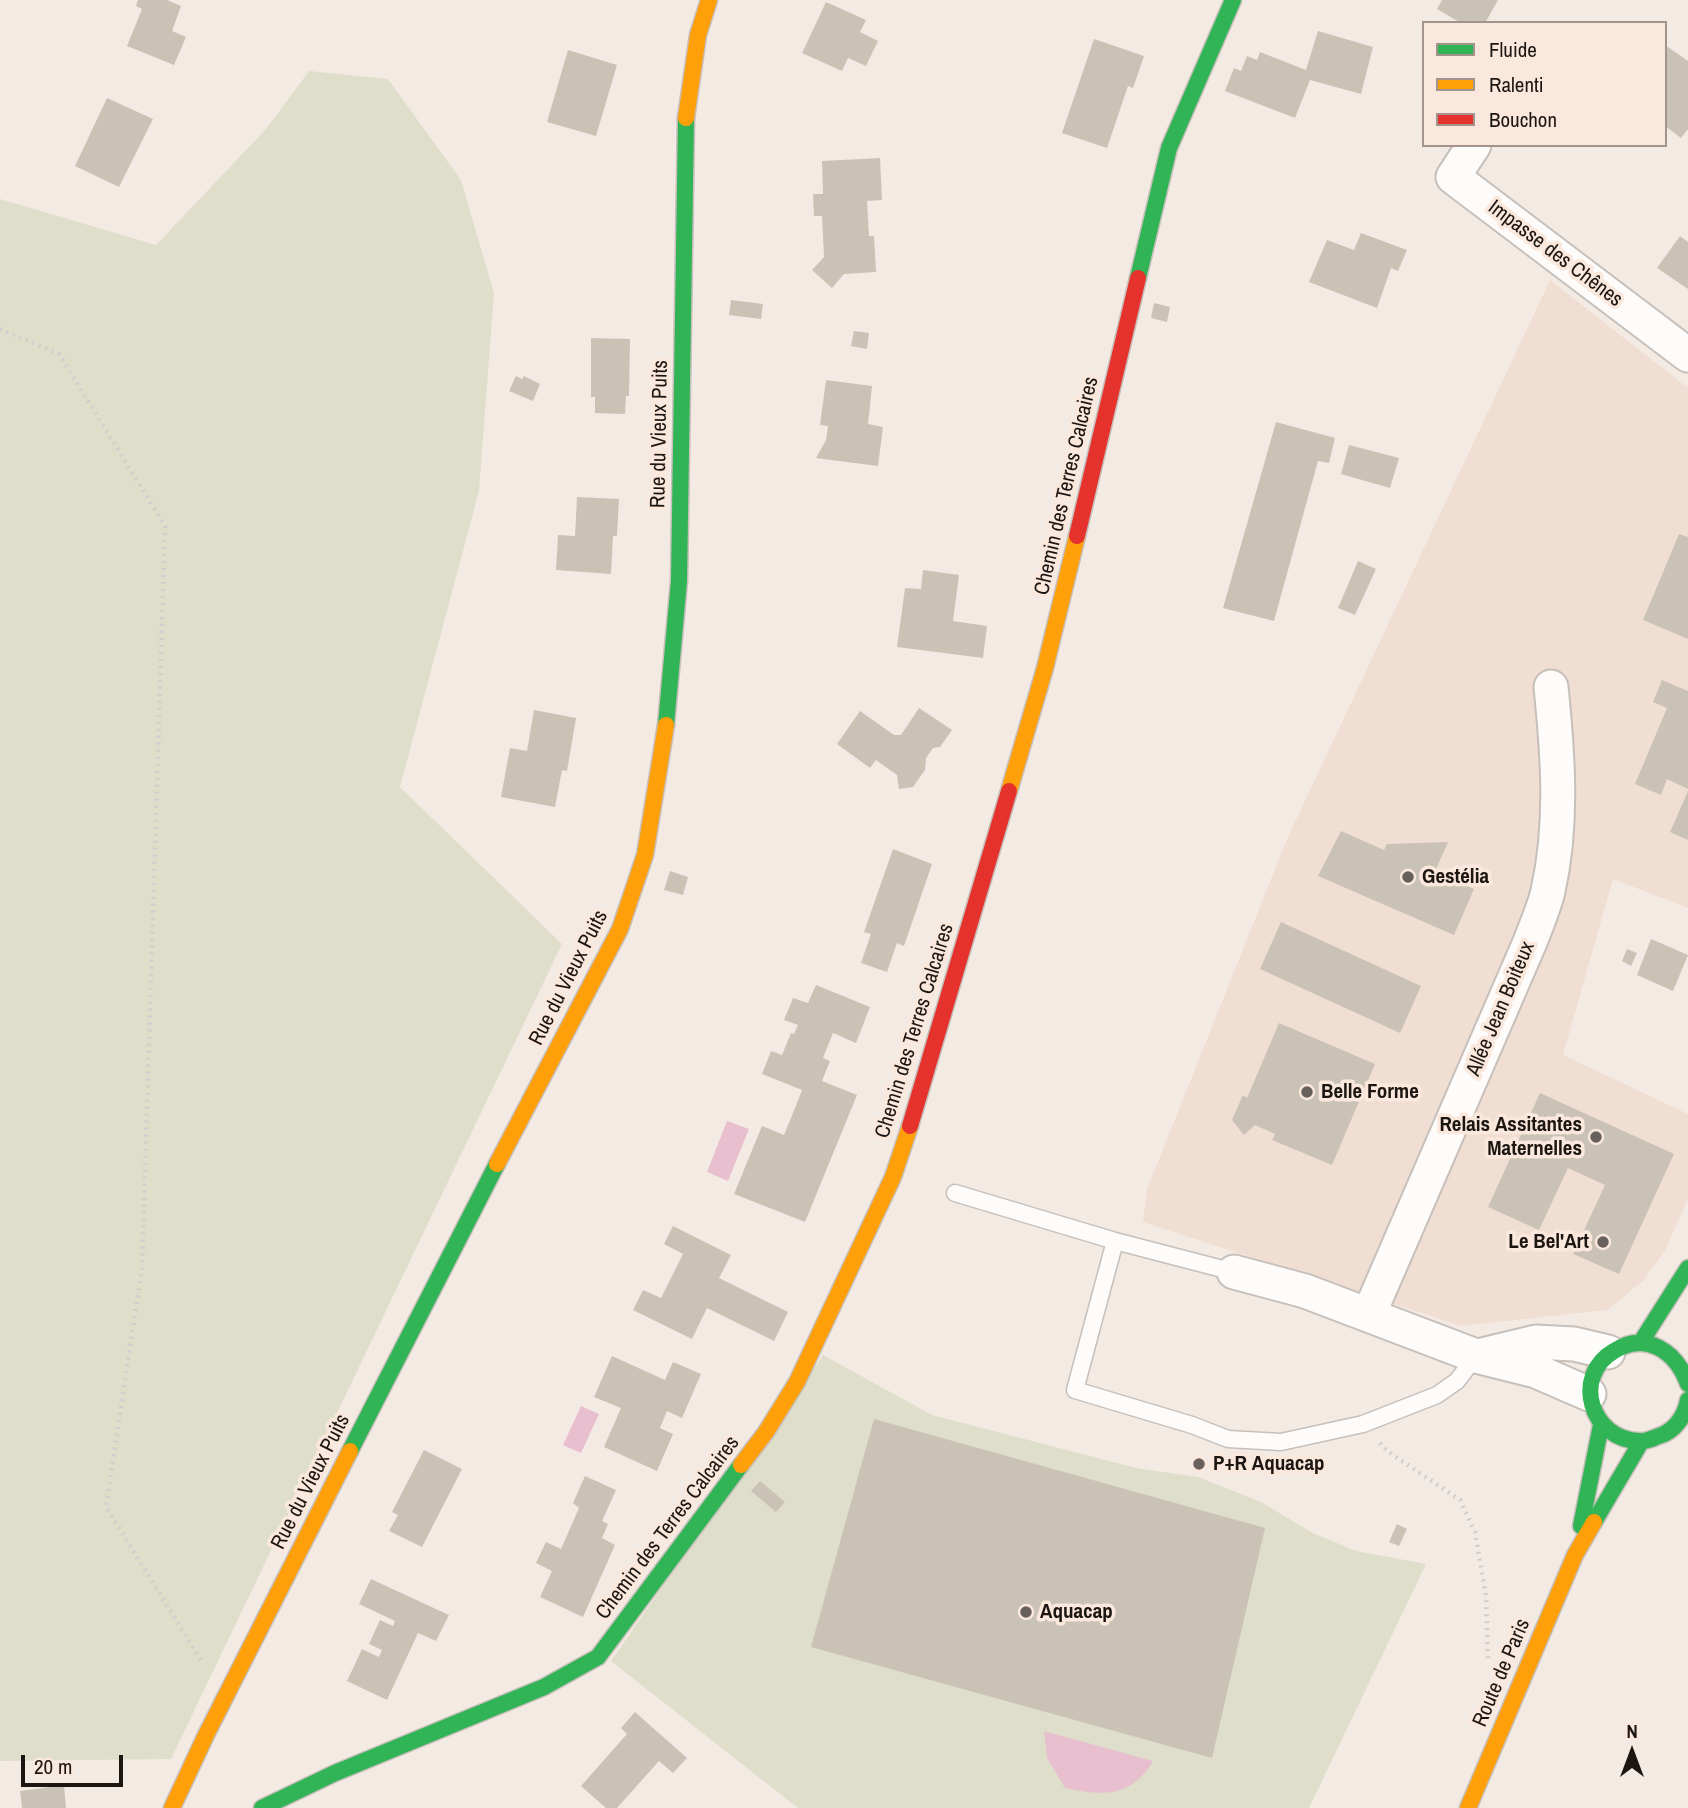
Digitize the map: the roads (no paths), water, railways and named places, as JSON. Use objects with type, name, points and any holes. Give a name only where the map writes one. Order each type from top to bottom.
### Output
[{"type":"street","name":"Rue du Vieux Puits","points":[[172,1808],[436,1281],[620,929],[645,855],[665,741],[678,581],[686,121],[698,34],[709,0]]},
{"type":"street","name":"Chemin des Terres Calcaires","points":[[262,1808],[335,1773],[544,1687],[598,1657],[766,1432],[797,1382],[893,1177],[909,1128],[1045,668],[1169,148],[1233,0]]},
{"type":"street","name":"Impasse des Chênes","points":[[1473,147],[1453,177],[1688,355]]},
{"type":"street","name":"Allée Jean Boiteux","points":[[1368,1314],[1524,955],[1548,893],[1556,840],[1559,766],[1552,687]]},
{"type":"street","points":[[1641,1342],[1688,1268]]},
{"type":"street","points":[[1234,1272],[1305,1291],[1476,1356],[1536,1371],[1589,1394]]},
{"type":"street","points":[[1476,1356],[1535,1342],[1574,1344],[1608,1352]]},
{"type":"street","points":[[1688,1384],[1677,1353],[1641,1342],[1623,1345],[1608,1352],[1597,1364],[1591,1378],[1589,1394],[1592,1410],[1601,1425],[1624,1440],[1641,1442],[1657,1439],[1671,1431],[1681,1419],[1688,1400]]},
{"type":"street","name":"Route de Paris","points":[[1576,1555],[1601,1425]]},
{"type":"street","name":"Route de Paris","points":[[1468,1808],[1576,1555],[1641,1442]]},
{"type":"lane","points":[[955,1193],[1115,1241],[1234,1272]]},
{"type":"lane","points":[[1115,1241],[1075,1390],[1192,1425],[1228,1439],[1281,1442],[1363,1424],[1437,1395],[1457,1381],[1476,1356]]},
{"type":"place","name":"Gestélia","points":[[1408,877]]},
{"type":"place","name":"Belle Forme","points":[[1307,1092]]},
{"type":"place","name":"Relais Assitantes Maternelles","points":[[1596,1137]]},
{"type":"place","name":"Le Bel'Art","points":[[1603,1242]]},
{"type":"place","name":"P+R Aquacap","points":[[1199,1464]]},
{"type":"place","name":"Aquacap","points":[[1026,1612]]}]
